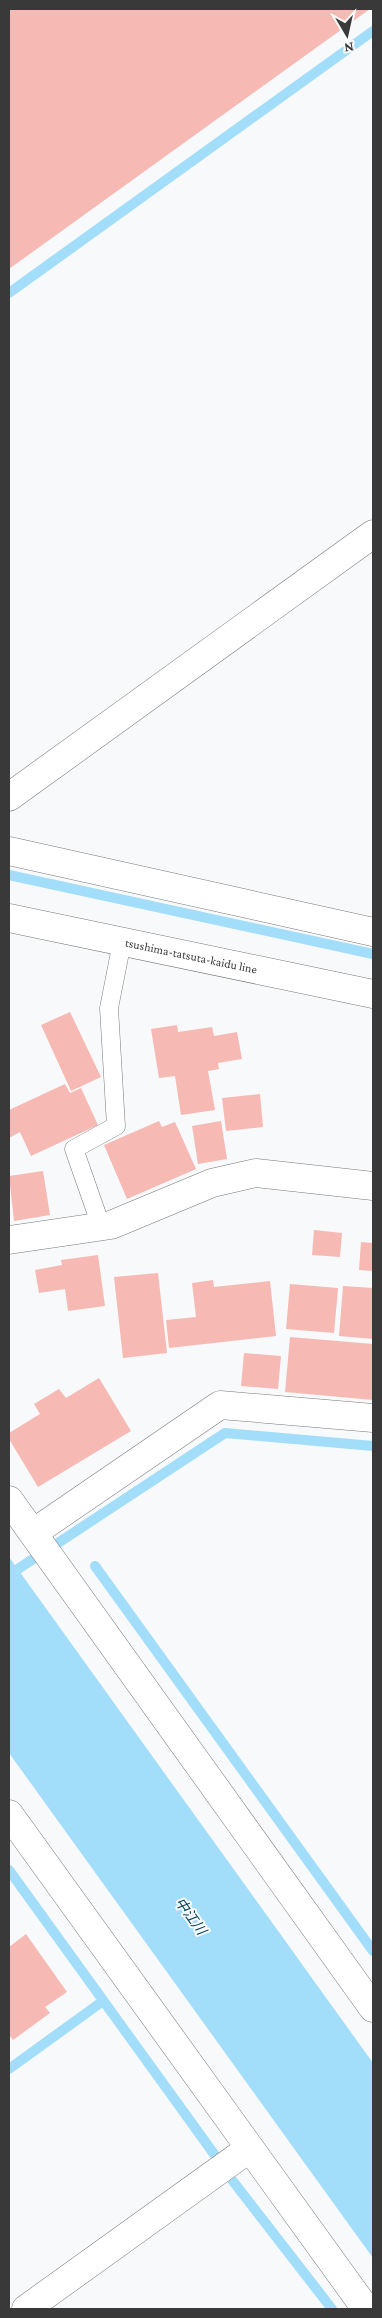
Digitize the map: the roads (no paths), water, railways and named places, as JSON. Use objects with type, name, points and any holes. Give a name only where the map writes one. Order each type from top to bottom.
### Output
[{"type":"street","points":[[9,797],[373,534]]},
{"type":"street","points":[[9,851],[373,932]]},
{"type":"street","name":"tsushima-tatsuta-kaidu line","points":[[9,918],[373,994]]},
{"type":"street","points":[[9,1240],[111,1225],[212,1183],[256,1173],[373,1186]]},
{"type":"street","points":[[33,1533],[220,1405],[373,1418]]},
{"type":"street","points":[[9,1500],[373,2008]]},
{"type":"street","points":[[9,1817],[366,2309]]},
{"type":"street","points":[[26,2309],[250,2148]]},
{"type":"lane","points":[[101,1226],[74,1149],[116,1126],[109,1008],[122,942]]},
{"type":"water","name":"中江川","points":[[9,1557],[373,2063],[373,2258],[9,1753]]},
{"type":"waterway","points":[[9,293],[373,31]]},
{"type":"waterway","points":[[9,875],[373,954]]},
{"type":"waterway","points":[[58,1543],[225,1433],[373,1446]]},
{"type":"waterway","points":[[9,1575],[33,1559]]},
{"type":"waterway","points":[[95,1566],[373,1951]]},
{"type":"waterway","points":[[9,1870],[214,2154]]},
{"type":"waterway","points":[[9,2069],[103,2001]]},
{"type":"waterway","points":[[232,2180],[332,2309]]}]
